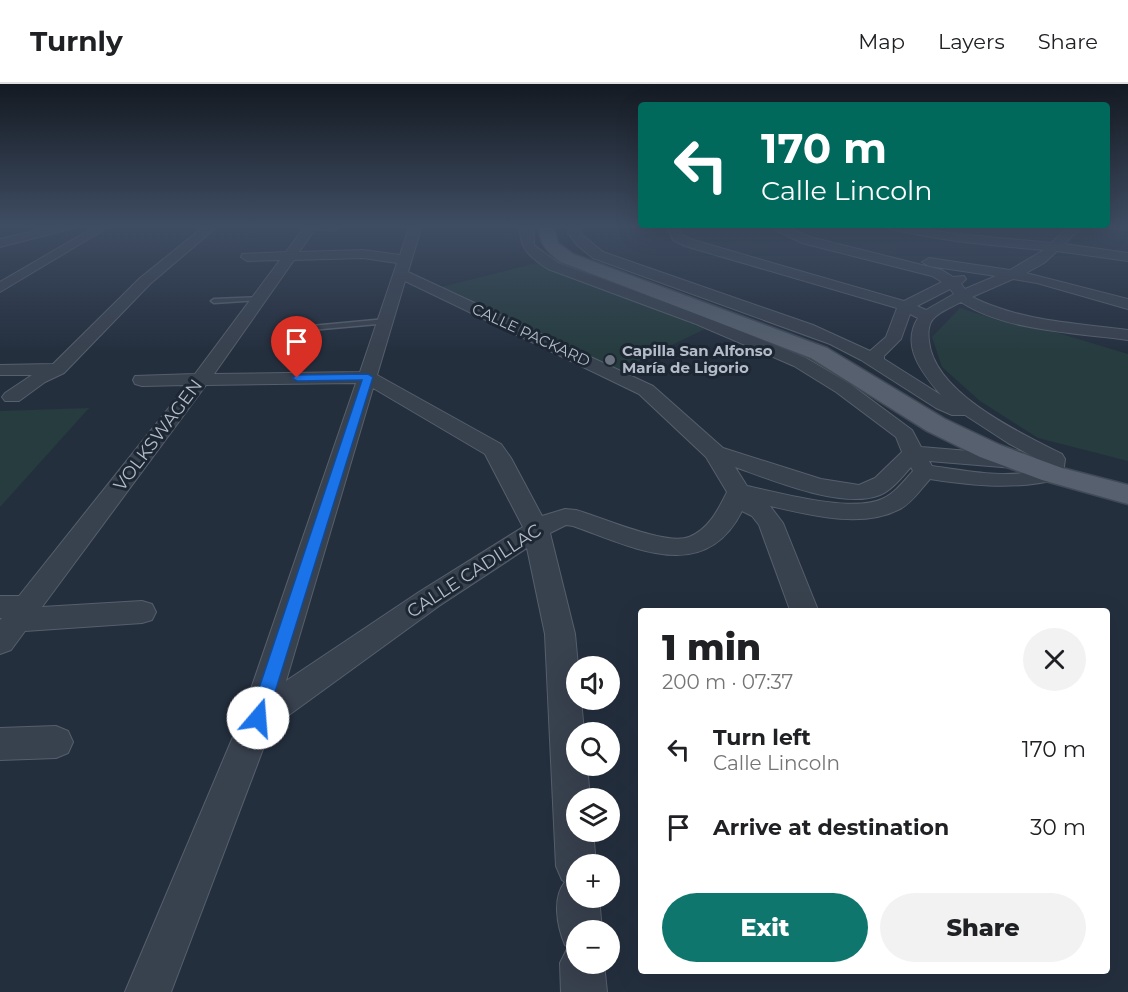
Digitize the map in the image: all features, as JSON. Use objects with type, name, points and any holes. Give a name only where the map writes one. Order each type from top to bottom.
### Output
[{"type":"main road","points":[[592,267],[819,353],[936,425],[1013,448]]},
{"type":"main road","points":[[610,267],[812,339],[846,355],[937,413],[1053,467],[1128,495]]},
{"type":"main road","points":[[1053,467],[1128,473]]},
{"type":"street","points":[[0,280],[23,267]]},
{"type":"street","points":[[0,288],[33,267]]},
{"type":"street","points":[[12,397],[39,374],[134,281],[152,267]]},
{"type":"street","points":[[0,370],[39,374],[58,369],[145,281],[162,267]]},
{"type":"street","name":"VOLKSWAGEN","points":[[11,619],[201,379],[283,267]]},
{"type":"street","points":[[148,992],[258,718],[403,267]]},
{"type":"street","name":"CALLE PACKARD","points":[[404,267],[634,383],[656,398],[715,453],[738,495]]},
{"type":"street","points":[[560,267],[588,280],[702,321],[800,362],[843,388],[892,423],[905,434],[919,462]]},
{"type":"street","points":[[632,267],[849,347],[880,355],[944,405],[985,421]]},
{"type":"street","points":[[771,267],[905,306],[927,316]]},
{"type":"street","points":[[918,267],[952,282],[962,295],[984,309],[1023,320],[1087,332],[1128,335]]},
{"type":"street","points":[[961,267],[978,271]]},
{"type":"street","points":[[880,355],[893,339],[905,306],[952,282],[994,267]]},
{"type":"street","points":[[966,466],[1013,448],[947,389],[924,359],[919,341],[922,323],[927,316],[1003,267]]},
{"type":"street","points":[[1016,267],[1054,283],[1128,304]]},
{"type":"street","points":[[142,380],[368,377],[493,449],[500,458],[536,529],[560,634],[575,854]]},
{"type":"street","points":[[715,453],[869,502],[891,505],[904,495],[919,462]]},
{"type":"street","points":[[919,462],[966,466],[1036,479],[1053,467]]},
{"type":"street","points":[[738,495],[838,510],[869,502]]},
{"type":"street","points":[[738,495],[761,511],[771,523],[803,608]]},
{"type":"street","name":"CALLE CADILLAC","points":[[258,718],[536,529],[557,519],[576,518],[656,544],[689,547],[708,537],[722,524],[738,495]]},
{"type":"street","points":[[11,619],[142,612]]},
{"type":"street","points":[[0,744],[56,742]]},
{"type":"street","points":[[583,974],[584,992]]},
{"type":"lane","points":[[214,301],[259,299]]},
{"type":"lane","points":[[311,328],[386,321]]},
{"type":"green space","points":[[520,267],[548,267],[705,329],[616,372],[441,287]]},
{"type":"green space","points":[[960,308],[997,320],[1058,333],[1128,354],[1128,461],[1038,438],[980,401],[942,367],[932,337]]},
{"type":"green space","points":[[89,408],[0,507],[0,411]]},
{"type":"place","name":"Capilla San Alfonso María de Ligorio","points":[[610,360]]},
{"type":"route","points":[[258,718],[368,377],[297,378]]}]
